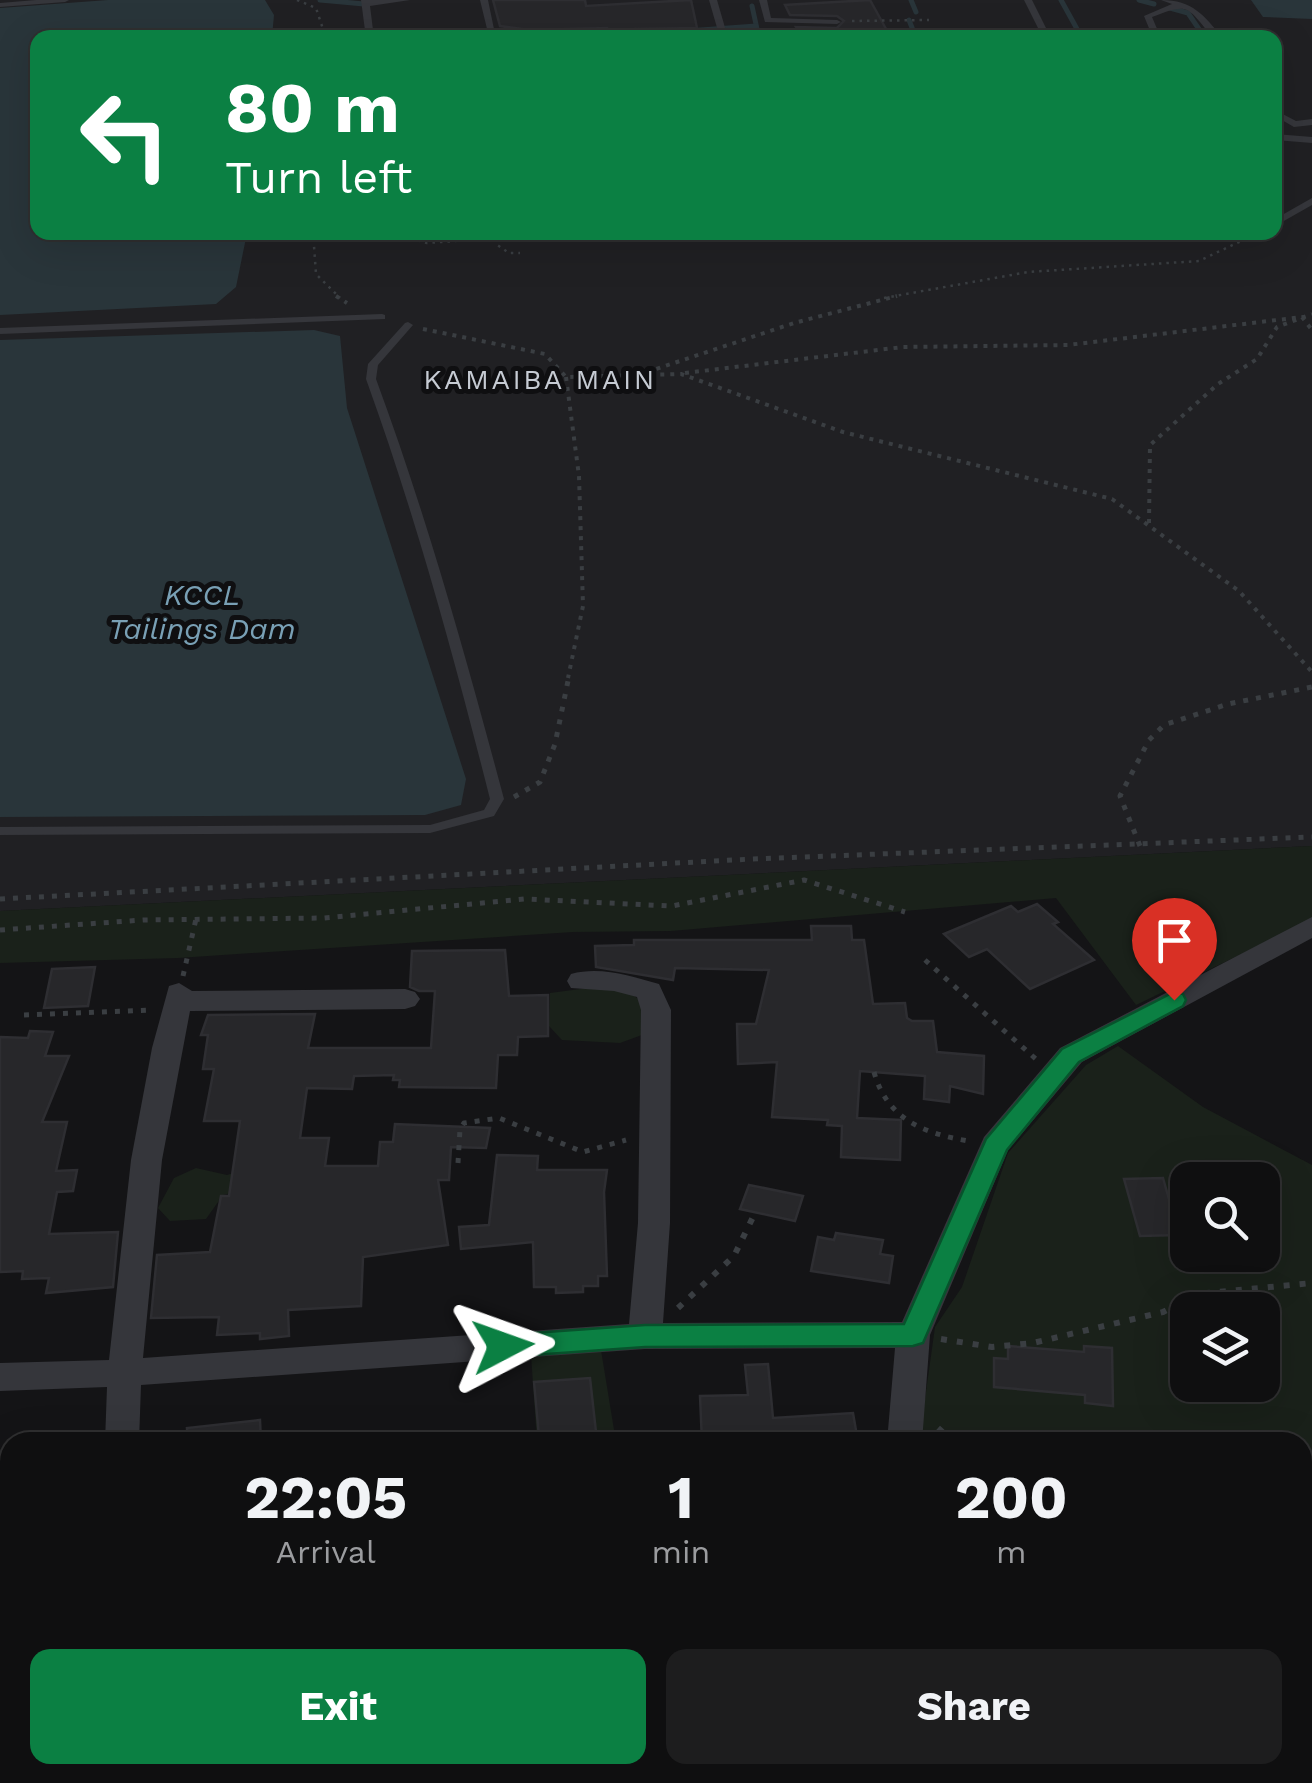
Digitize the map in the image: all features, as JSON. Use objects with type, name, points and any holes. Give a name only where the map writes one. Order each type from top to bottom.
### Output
[{"type":"street","points":[[906,1432],[913,1335],[996,1145],[1071,1056],[1312,926]]},
{"type":"street","points":[[581,981],[637,985],[649,991],[654,1000],[654,1223],[645,1336]]},
{"type":"street","points":[[122,1432],[124,1374],[150,1140],[177,1003],[404,998]]},
{"type":"street","points":[[0,1377],[124,1374],[645,1336],[913,1335]]},
{"type":"lane","points":[[0,4],[65,0]]},
{"type":"lane","points":[[369,30],[365,2],[406,0]]},
{"type":"lane","points":[[484,0],[491,30]]},
{"type":"lane","points":[[712,0],[721,30]]},
{"type":"lane","points":[[764,0],[771,30]]},
{"type":"lane","points":[[1028,0],[1043,30]]},
{"type":"lane","points":[[1165,0],[1202,15],[1213,30]]},
{"type":"lane","points":[[1154,30],[1148,16],[1180,4]]},
{"type":"lane","points":[[768,20],[837,22]]},
{"type":"lane","points":[[1282,116],[1294,124]]},
{"type":"lane","points":[[1282,131],[1294,124],[1312,122]]},
{"type":"lane","points":[[1282,136],[1312,140]]},
{"type":"lane","points":[[1282,219],[1312,201]]},
{"type":"lane","points":[[0,331],[382,317]]},
{"type":"lane","points":[[0,832],[430,830],[489,812],[497,799],[412,489],[371,379],[373,364],[408,325]]},
{"type":"path","points":[[297,0],[316,8],[323,30]]},
{"type":"path","points":[[837,22],[928,20]]},
{"type":"path","points":[[312,240],[310,262],[322,288],[358,310],[382,317]]},
{"type":"path","points":[[412,240],[447,240]]},
{"type":"path","points":[[497,240],[502,248],[520,253]]},
{"type":"path","points":[[566,377],[613,378],[644,372],[885,298],[1028,272],[1199,261],[1243,240]]},
{"type":"path","points":[[1150,523],[1150,445],[1218,384],[1257,359],[1277,327],[1312,314]]},
{"type":"path","points":[[644,372],[681,374],[903,347],[1068,345],[1302,317]]},
{"type":"path","points":[[1302,317],[1312,330]]},
{"type":"path","points":[[408,325],[454,339],[544,354],[566,377],[579,476],[583,606],[555,744],[540,782],[521,796],[497,799]]},
{"type":"path","points":[[681,374],[843,432],[1112,499],[1150,523],[1238,592],[1312,672]]},
{"type":"path","points":[[1140,846],[1120,796],[1155,730],[1259,697],[1312,688]]},
{"type":"path","points":[[0,899],[752,859],[1312,836]]},
{"type":"path","points":[[0,930],[196,919],[324,918],[420,912],[524,899],[672,906],[804,880],[905,912]]},
{"type":"path","points":[[24,1014],[177,1003],[196,919]]},
{"type":"path","points":[[925,960],[1054,1076]]},
{"type":"path","points":[[874,1072],[878,1095],[895,1114],[929,1135],[996,1145]]},
{"type":"path","points":[[458,1163],[460,1129],[464,1123],[499,1118],[583,1152],[654,1134]]},
{"type":"path","points":[[645,1336],[731,1260],[750,1232],[754,1215]]},
{"type":"path","points":[[913,1335],[992,1346],[1034,1343],[1163,1312],[1198,1294],[1312,1283]]},
{"type":"shaded area","points":[[0,0],[1312,0],[1312,846],[0,911]]},
{"type":"shaded area","points":[[1312,846],[1312,920],[1136,1005],[1056,898],[671,931],[573,932],[178,958],[0,963],[0,911]]},
{"type":"shaded area","points":[[603,986],[628,991],[646,1005],[650,1032],[620,1043],[562,1040],[549,1026],[550,993]]},
{"type":"shaded area","points":[[1118,1046],[1203,1107],[1312,1165],[1312,1432],[920,1432],[935,1327],[962,1287],[1008,1153],[1086,1065]]},
{"type":"shaded area","points":[[196,1168],[227,1175],[249,1168],[263,1186],[223,1195],[206,1219],[170,1221],[158,1208],[174,1178]]},
{"type":"shaded area","points":[[601,1350],[614,1432],[536,1432],[531,1355]]},
{"type":"water","points":[[108,0],[265,0],[274,15],[273,30],[30,30],[30,240],[246,240],[236,287],[216,304],[0,315],[0,8]]},
{"type":"water","points":[[1251,0],[1312,0],[1312,19],[1263,17]]},
{"type":"water","name":"KCCL Tailings Dam","points":[[314,330],[340,336],[347,408],[466,779],[461,805],[425,815],[0,817],[0,340]]},
{"type":"building","points":[[493,0],[585,0],[586,6],[691,0],[697,28],[529,30],[500,26]]},
{"type":"building","points":[[870,0],[887,30],[798,30],[796,27],[837,28],[844,21],[837,16],[790,15],[785,5]]},
{"type":"building","points":[[1037,904],[1058,922],[1053,924],[1094,960],[1030,989],[987,949],[969,957],[944,934],[1011,906],[1018,912]]},
{"type":"building","points":[[811,926],[851,926],[852,940],[864,940],[873,1004],[905,1003],[907,1018],[933,1021],[937,1052],[984,1056],[983,1094],[950,1086],[949,1102],[924,1099],[925,1076],[860,1071],[857,1118],[901,1120],[900,1160],[841,1157],[842,1126],[827,1125],[828,1120],[772,1117],[777,1062],[738,1064],[737,1024],[756,1024],[769,970],[675,968],[673,980],[596,967],[595,946],[634,945],[634,940],[812,940]]},
{"type":"building","points":[[505,950],[509,996],[548,995],[548,1036],[518,1037],[517,1055],[498,1055],[496,1088],[399,1087],[400,1080],[393,1080],[394,1075],[354,1076],[352,1089],[307,1088],[300,1138],[329,1138],[325,1166],[378,1166],[380,1142],[393,1142],[395,1124],[490,1128],[486,1148],[451,1147],[449,1180],[438,1180],[448,1245],[363,1257],[361,1306],[288,1310],[289,1336],[260,1339],[260,1333],[217,1335],[219,1317],[151,1318],[157,1255],[210,1252],[221,1196],[229,1196],[240,1121],[204,1121],[214,1069],[203,1069],[208,1035],[201,1035],[208,1015],[315,1014],[308,1048],[431,1048],[435,991],[410,987],[412,951]]},
{"type":"building","points":[[95,967],[88,1006],[44,1008],[52,969]]},
{"type":"building","points":[[30,1031],[53,1032],[45,1056],[69,1056],[42,1122],[67,1122],[56,1171],[77,1170],[73,1191],[57,1192],[49,1234],[118,1232],[113,1287],[46,1293],[49,1278],[22,1279],[23,1271],[0,1272],[0,1037],[28,1038]]},
{"type":"building","points":[[497,1155],[538,1156],[537,1170],[607,1170],[607,1276],[598,1276],[598,1286],[583,1286],[583,1292],[556,1293],[556,1287],[534,1287],[533,1242],[461,1249],[459,1227],[489,1225]]},
{"type":"building","points":[[1163,1178],[1170,1203],[1170,1235],[1140,1236],[1124,1179]]},
{"type":"building","points":[[749,1185],[803,1196],[795,1221],[740,1209]]},
{"type":"building","points":[[836,1233],[883,1240],[880,1254],[893,1256],[889,1283],[811,1271],[818,1237],[834,1240]]},
{"type":"building","points":[[1008,1346],[1084,1352],[1084,1346],[1112,1348],[1113,1406],[1085,1403],[1085,1395],[994,1387],[994,1358],[1008,1359]]},
{"type":"building","points":[[768,1364],[773,1418],[853,1413],[856,1432],[702,1432],[700,1396],[748,1395],[745,1365]]},
{"type":"building","points":[[590,1378],[596,1432],[539,1432],[534,1382]]},
{"type":"building","points":[[260,1420],[261,1432],[187,1432],[187,1428]]},
{"type":"waterway","points":[[320,0],[364,4]]},
{"type":"waterway","points":[[911,0],[916,12]]},
{"type":"waterway","points":[[1061,0],[1078,30]]},
{"type":"waterway","points":[[1139,0],[1154,4]]},
{"type":"waterway","points":[[752,6],[757,30]]},
{"type":"waterway","points":[[1170,8],[1188,13],[1200,30]]},
{"type":"waterway","points":[[909,20],[913,30]]},
{"type":"waterway","points":[[701,30],[756,26]]},
{"type":"district","name":"KAMAIBA MAIN","points":[[540,379]]},
{"type":"route","points":[[503,1346],[645,1336],[913,1335],[996,1145],[1061,1064],[1174,1000]]}]
